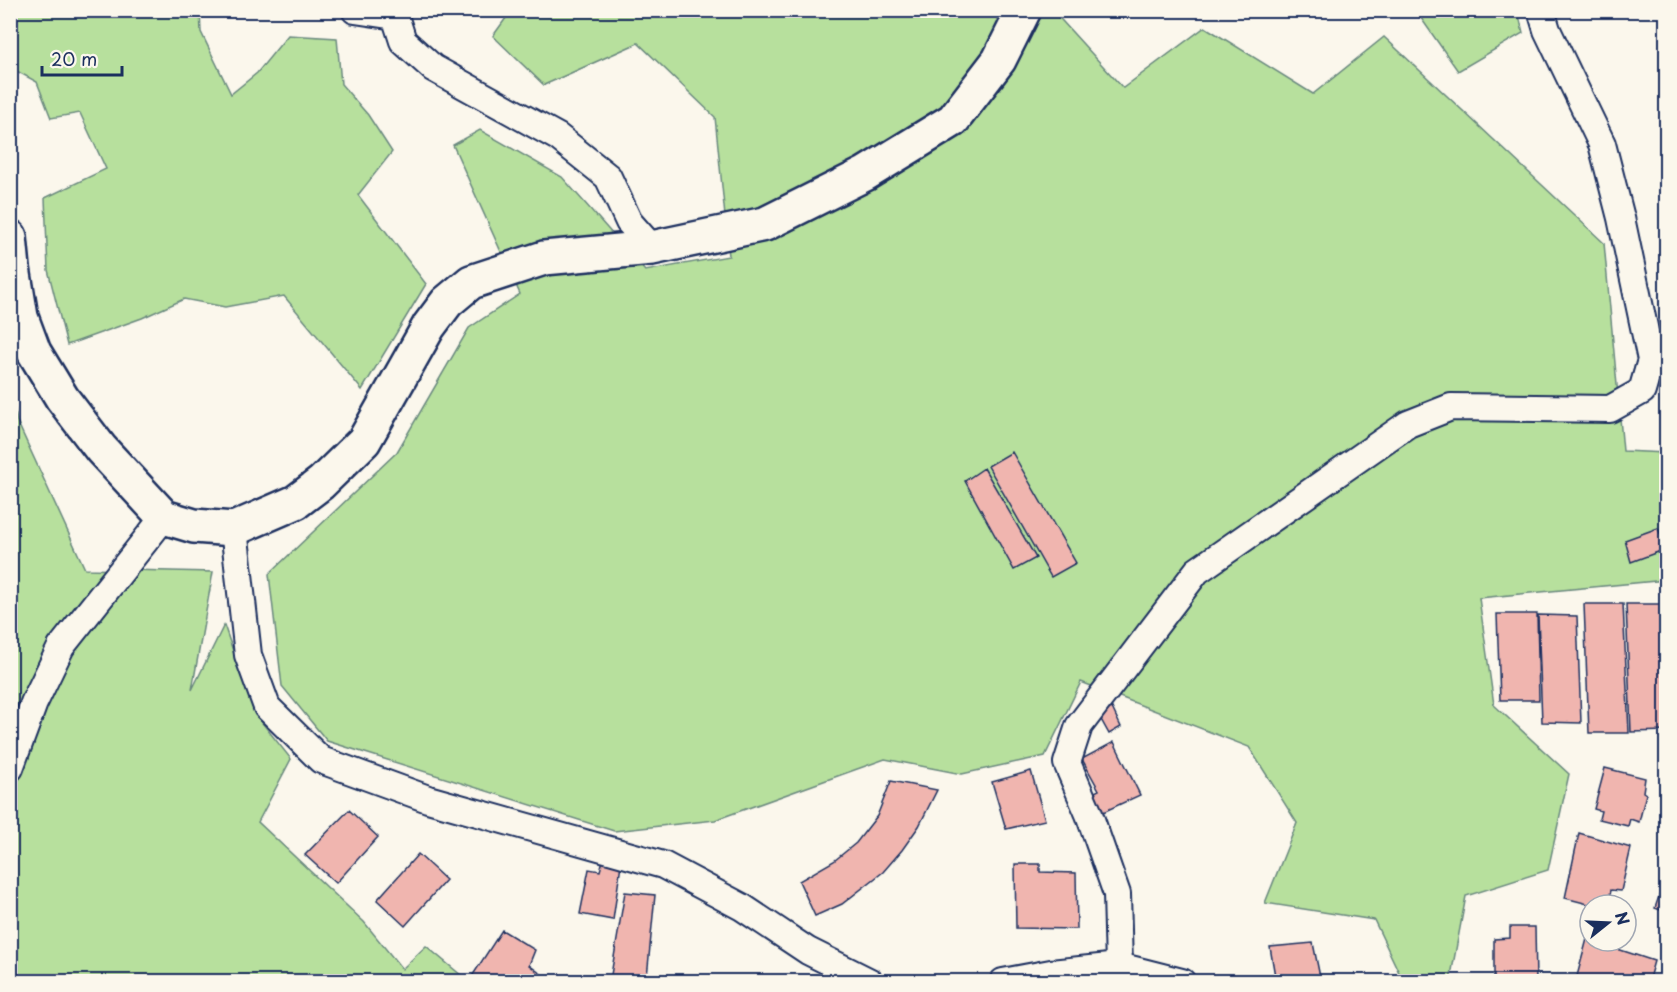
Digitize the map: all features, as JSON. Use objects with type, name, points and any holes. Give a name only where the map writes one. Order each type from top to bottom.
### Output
[{"type":"street","points":[[355,10],[395,13],[403,41],[433,68],[558,137],[608,177],[629,222],[652,248]]},
{"type":"street","points":[[10,237],[21,316],[34,352],[62,398],[100,449],[164,517],[194,526],[234,529],[296,502],[321,483],[364,441],[429,326],[447,302],[471,282],[543,258],[652,248],[765,224],[865,174],[953,120],[999,60],[1024,10]]},
{"type":"street","points":[[1118,974],[1117,894],[1089,814],[1067,763],[1079,726],[1197,571],[1408,424],[1451,407],[1610,409],[1642,391],[1651,360],[1621,218],[1602,144],[1546,30],[1542,10]]},
{"type":"street","points":[[10,768],[34,702],[61,647],[164,517]]},
{"type":"street","points":[[234,529],[248,655],[267,707],[321,759],[428,799],[663,865],[742,907],[808,951],[870,981]]},
{"type":"street","points":[[1003,981],[1051,973],[1118,974],[1182,981]]},
{"type":"green space","points":[[10,11],[200,11],[201,32],[231,94],[257,73],[288,35],[337,38],[341,84],[368,115],[392,152],[358,195],[426,284],[362,390],[284,296],[225,307],[184,299],[142,318],[67,345],[48,270],[45,198],[106,169],[80,113],[51,118],[37,82],[11,68]]},
{"type":"green space","points":[[511,11],[1053,11],[1123,88],[1205,27],[1313,94],[1384,37],[1604,243],[1623,451],[1666,453],[1666,580],[1479,598],[1494,705],[1569,774],[1548,870],[1466,896],[1450,981],[1403,981],[1374,920],[1265,903],[1297,823],[1249,747],[1081,682],[1045,756],[962,774],[885,759],[715,820],[614,831],[327,741],[282,686],[269,574],[397,452],[469,328],[520,294],[453,145],[480,130],[562,177],[645,271],[729,256],[715,117],[638,43],[544,85],[493,36]]},
{"type":"green space","points":[[1416,11],[1518,11],[1523,33],[1458,71]]},
{"type":"green space","points":[[10,387],[17,421],[85,569],[213,572],[192,690],[224,625],[255,714],[291,759],[258,822],[364,922],[402,969],[426,946],[468,981],[11,981]]},
{"type":"building","points":[[1012,452],[1076,563],[1051,577],[988,466]]},
{"type":"building","points":[[984,468],[1036,558],[1014,570],[965,481]]},
{"type":"building","points":[[1658,528],[1666,549],[1631,562],[1625,540]]},
{"type":"building","points":[[1584,604],[1623,604],[1629,733],[1589,733]]},
{"type":"building","points":[[1626,604],[1664,604],[1666,731],[1631,732]]},
{"type":"building","points":[[1497,614],[1537,614],[1539,700],[1500,700]]},
{"type":"building","points":[[1538,615],[1577,616],[1581,723],[1542,722]]},
{"type":"building","points":[[1112,708],[1121,727],[1109,734],[1098,714]]},
{"type":"building","points":[[1114,742],[1140,795],[1101,813],[1091,794],[1099,790],[1082,759]]},
{"type":"building","points":[[1605,768],[1645,778],[1643,792],[1646,794],[1639,822],[1630,819],[1628,826],[1599,819],[1601,811],[1594,809]]},
{"type":"building","points":[[1031,771],[1045,820],[1006,829],[992,782]]},
{"type":"building","points":[[891,781],[937,790],[919,826],[883,872],[842,904],[815,916],[799,881],[834,861],[856,843],[877,816]]},
{"type":"building","points":[[349,810],[378,837],[336,883],[305,855]]},
{"type":"building","points":[[1579,833],[1631,848],[1621,891],[1578,893],[1578,901],[1565,898]]},
{"type":"building","points":[[418,854],[446,880],[405,926],[377,900]]},
{"type":"building","points":[[603,860],[621,864],[613,920],[580,914],[589,869],[600,871]]},
{"type":"building","points":[[1015,864],[1040,864],[1040,872],[1076,873],[1077,929],[1016,928]]},
{"type":"building","points":[[1666,876],[1666,912],[1655,908]]},
{"type":"building","points":[[625,892],[655,895],[647,977],[611,975]]},
{"type":"building","points":[[1510,927],[1535,927],[1536,982],[1494,982],[1494,939],[1510,938]]},
{"type":"building","points":[[502,930],[535,950],[529,965],[541,974],[536,982],[469,981]]},
{"type":"building","points":[[1313,943],[1320,977],[1325,977],[1326,982],[1276,982],[1270,947]]},
{"type":"building","points":[[1583,953],[1630,953],[1654,961],[1648,982],[1594,982],[1577,976]]}]
